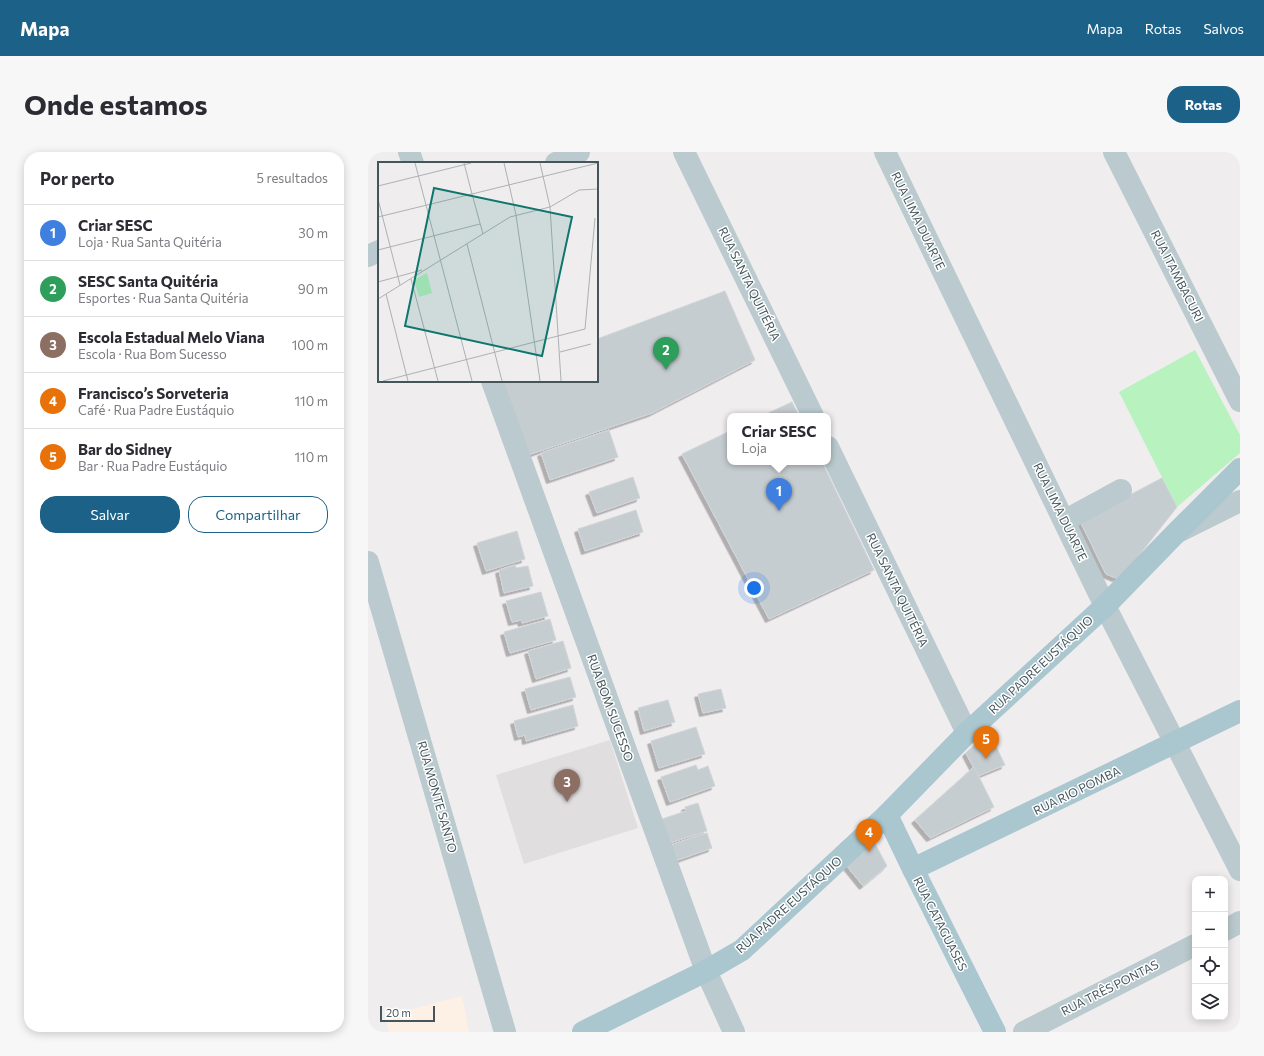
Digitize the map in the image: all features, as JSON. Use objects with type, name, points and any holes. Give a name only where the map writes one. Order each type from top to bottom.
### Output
[{"type":"main road","name":"RUA PADRE EUSTÁQUIO","points":[[583,1032],[706,971],[742,950],[887,815],[967,733],[1105,606],[1240,469]]},
{"type":"main road","name":"RUA RIO POMBA","points":[[913,869],[1240,711]]},
{"type":"main road","name":"RUA CATAGUASES","points":[[887,815],[995,1032]]},
{"type":"street","points":[[409,152],[413,162]]},
{"type":"street","points":[[558,162],[579,152]]},
{"type":"street","name":"RUA SANTA QUITÉRIA","points":[[684,152],[812,413]]},
{"type":"street","name":"RUA LIMA DUARTE","points":[[885,152],[1105,606],[1240,870]]},
{"type":"street","name":"RUA ITAMBACURI","points":[[1114,152],[1240,401]]},
{"type":"street","points":[[368,256],[378,251]]},
{"type":"street","name":"RUA BOM SUCESSO","points":[[492,382],[706,971],[734,1032]]},
{"type":"street","name":"RUA SANTA QUITÉRIA","points":[[831,453],[967,733]]},
{"type":"street","points":[[1064,521],[1121,490]]},
{"type":"street","points":[[1176,533],[1240,501]]},
{"type":"street","name":"RUA MONTE SANTO","points":[[368,562],[506,1032]]},
{"type":"street","points":[[1228,928],[1240,922]]},
{"type":"street","name":"RUA TRÊS PONTAS","points":[[1024,1032],[1192,947]]},
{"type":"shaded area","points":[[610,740],[638,828],[524,864],[496,775]]},
{"type":"shaded area","points":[[462,996],[469,1032],[389,1032],[385,1016]]},
{"type":"green space","points":[[1195,350],[1240,435],[1240,453],[1177,507],[1119,392]]},
{"type":"building","points":[[725,291],[755,360],[652,413],[528,455],[502,382],[598,382],[598,339]]},
{"type":"building","points":[[792,402],[798,413],[768,413]]},
{"type":"building","points":[[609,430],[618,457],[550,480],[541,453]]},
{"type":"building","points":[[727,432],[727,465],[823,465],[874,570],[769,619],[682,454]]},
{"type":"building","points":[[633,477],[640,498],[597,513],[589,492]]},
{"type":"building","points":[[1162,478],[1177,507],[1125,573],[1116,578],[1106,574],[1080,521]]},
{"type":"building","points":[[636,510],[643,532],[585,551],[578,529]]},
{"type":"building","points":[[517,531],[525,559],[486,571],[477,543]]},
{"type":"building","points":[[515,565],[516,568],[528,566],[533,586],[504,593],[499,570]]},
{"type":"building","points":[[541,592],[548,616],[522,623],[521,620],[512,622],[506,601]]},
{"type":"building","points":[[550,619],[556,640],[510,653],[504,632]]},
{"type":"building","points":[[563,641],[571,668],[536,679],[528,651]]},
{"type":"building","points":[[570,677],[576,697],[531,710],[525,689]]},
{"type":"building","points":[[721,689],[726,708],[703,713],[698,694]]},
{"type":"building","points":[[668,700],[675,722],[644,731],[638,708]]},
{"type":"building","points":[[573,705],[578,726],[526,741],[525,735],[518,737],[514,721]]},
{"type":"building","points":[[696,727],[705,754],[659,768],[651,741]]},
{"type":"building","points":[[989,732],[1005,765],[978,776],[966,753]]},
{"type":"building","points":[[696,765],[698,770],[708,766],[715,786],[670,802],[661,777]]},
{"type":"building","points":[[974,767],[994,807],[930,838],[915,820]]},
{"type":"building","points":[[698,803],[707,831],[669,843],[662,819],[686,811],[685,807]]},
{"type":"building","points":[[707,833],[712,848],[675,861],[670,845]]},
{"type":"building","points":[[872,838],[887,866],[863,886],[846,865]]},
{"type":"place","name":"SESC Santa Quitéria","points":[[666,370]]},
{"type":"place","name":"Criar SESC","points":[[779,511]]},
{"type":"place","name":"Bar do Sidney","points":[[986,759]]},
{"type":"place","name":"Escola Estadual Melo Viana","points":[[567,802]]},
{"type":"place","name":"Francisco’s Sorveteria","points":[[869,852]]}]
